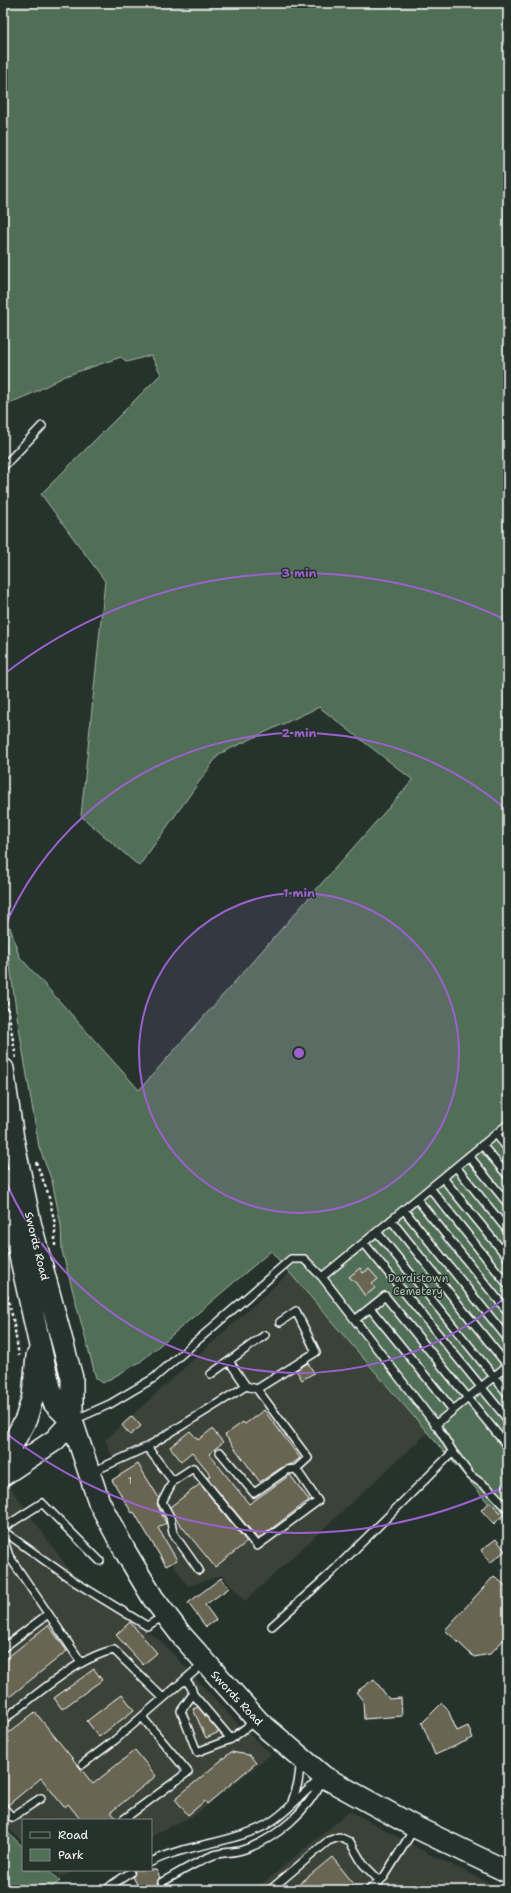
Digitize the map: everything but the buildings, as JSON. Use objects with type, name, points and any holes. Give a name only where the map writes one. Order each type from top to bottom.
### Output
[{"type":"main road","name":"Swords Road","points":[[10,1067],[13,1139],[30,1222],[72,1378],[72,1421],[99,1502],[125,1551],[153,1598],[204,1663],[256,1719],[301,1759],[324,1777],[415,1827],[508,1872]]},
{"type":"main road","name":"Swords Road","points":[[3,1179],[54,1403],[72,1421]]},
{"type":"main road","points":[[3,1461],[26,1419],[33,1396],[39,1340]]},
{"type":"main road","points":[[3,1461],[50,1428],[72,1421]]},
{"type":"main road","points":[[3,1475],[55,1440],[72,1421]]},
{"type":"lane","points":[[3,467],[42,426]]},
{"type":"lane","points":[[322,1277],[508,1124]]},
{"type":"lane","points":[[496,1134],[508,1149]]},
{"type":"lane","points":[[482,1145],[508,1176]]},
{"type":"lane","points":[[469,1156],[508,1204]]},
{"type":"lane","points":[[456,1167],[508,1231]]},
{"type":"lane","points":[[443,1178],[508,1258]]},
{"type":"lane","points":[[430,1188],[508,1285]]},
{"type":"lane","points":[[417,1199],[508,1312]]},
{"type":"lane","points":[[404,1210],[508,1339]]},
{"type":"lane","points":[[391,1220],[508,1365],[435,1425]]},
{"type":"lane","points":[[377,1232],[508,1394]]},
{"type":"lane","points":[[364,1242],[508,1420]]},
{"type":"lane","points":[[72,1421],[110,1404],[154,1378],[290,1259],[304,1259],[322,1277],[435,1425],[470,1475],[489,1489],[508,1510]]},
{"type":"lane","points":[[355,1320],[385,1296],[508,1447]]},
{"type":"lane","points":[[370,1308],[453,1410]]},
{"type":"lane","points":[[257,1389],[316,1352],[296,1311],[280,1322]]},
{"type":"lane","points":[[212,1374],[265,1335]]},
{"type":"lane","points":[[220,1452],[254,1493],[287,1470],[296,1469],[308,1458],[257,1389],[246,1386],[229,1361]]},
{"type":"lane","points":[[90,1473],[147,1447],[246,1386]]},
{"type":"lane","points":[[147,1447],[173,1481]]},
{"type":"lane","points":[[272,1626],[331,1573],[453,1452]]},
{"type":"lane","points":[[199,1570],[173,1533],[170,1517],[162,1502],[173,1481],[193,1468],[257,1546],[318,1501],[296,1469]]},
{"type":"lane","points":[[100,1560],[42,1503],[3,1530],[75,1582],[147,1626],[166,1615]]},
{"type":"lane","points":[[3,1536],[9,1556],[81,1662]]},
{"type":"lane","points":[[3,1648],[48,1614]]},
{"type":"lane","points":[[3,1720],[81,1662],[103,1652],[114,1650],[163,1698]]},
{"type":"lane","points":[[82,1764],[115,1740],[204,1663]]},
{"type":"lane","points":[[185,1679],[191,1687],[193,1694],[231,1739]]},
{"type":"lane","points":[[193,1694],[181,1711],[197,1752],[231,1739],[256,1719]]},
{"type":"lane","points":[[124,1819],[188,1772],[142,1717]]},
{"type":"lane","points":[[290,1806],[298,1783],[301,1759]]},
{"type":"lane","points":[[152,1862],[170,1854],[261,1828],[275,1819],[307,1789],[324,1777]]},
{"type":"lane","points":[[162,1882],[214,1855],[243,1850],[271,1836],[305,1807],[315,1795],[324,1777]]},
{"type":"lane","points":[[3,1807],[12,1817],[41,1798]]},
{"type":"lane","points":[[369,1890],[384,1877],[402,1852],[415,1827]]},
{"type":"lane","points":[[270,1890],[328,1841],[339,1837],[350,1842],[363,1864],[380,1881]]},
{"type":"lane","points":[[106,1890],[130,1873]]},
{"type":"path","points":[[3,978],[10,1067]]},
{"type":"path","points":[[36,1161],[48,1193],[54,1224],[55,1248]]},
{"type":"path","points":[[3,1278],[13,1320]]},
{"type":"shaded area","points":[[290,1272],[427,1433],[245,1601],[222,1575],[188,1586],[140,1517],[105,1440]]},
{"type":"shaded area","points":[[3,1338],[10,1382],[3,1410]]},
{"type":"shaded area","points":[[10,1487],[84,1591],[161,1641],[236,1722],[271,1754],[195,1815],[162,1830],[152,1836],[152,1819],[22,1819],[22,1841],[3,1823],[3,1495]]},
{"type":"shaded area","points":[[350,1811],[433,1856],[504,1890],[255,1890]]},
{"type":"shaded area","points":[[54,1871],[74,1871],[61,1877]]},
{"type":"green space","name":"Dardistown Cemetery","points":[[3,3],[508,3],[508,1526],[271,1251],[140,1362],[103,1383],[96,1378],[62,1251],[61,1225],[52,1181],[39,1147],[16,1010],[5,929],[10,927],[19,956],[139,1090],[413,780],[319,707],[219,754],[139,866],[81,816],[105,581],[41,494],[161,374],[151,355],[127,362],[121,357],[65,376],[33,393],[3,406]]},
{"type":"green space","points":[[3,1338],[10,1382],[3,1389]]},
{"type":"green space","points":[[3,1828],[22,1846],[22,1871],[49,1871],[60,1881],[48,1890],[3,1890]]}]
